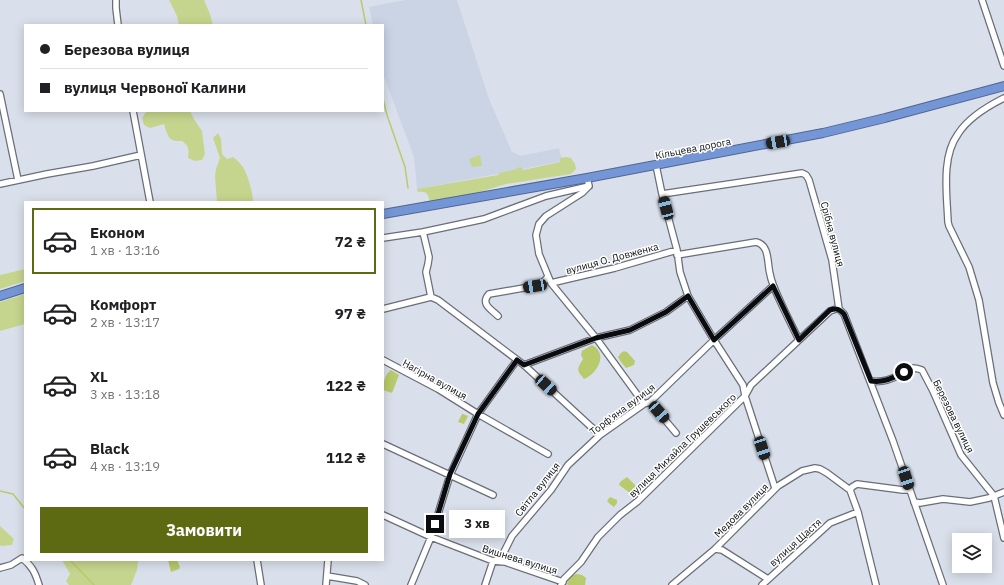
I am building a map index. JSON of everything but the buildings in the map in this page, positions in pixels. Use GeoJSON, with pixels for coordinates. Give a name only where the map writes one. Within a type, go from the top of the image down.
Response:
{"type":"FeatureCollection","features":[{"type":"Feature","properties":{"kind":"highway","name":"Кільцева дорога"},"geometry":{"type":"LineString","coordinates":[[384,214],[588,182],[656,165],[824,133],[1004,86]]}},
{"type":"Feature","properties":{"kind":"highway"},"geometry":{"type":"LineString","coordinates":[[1,295],[24,288]]}},
{"type":"Feature","properties":{"kind":"street"},"geometry":{"type":"LineString","coordinates":[[116,0],[118,24]]}},
{"type":"Feature","properties":{"kind":"street"},"geometry":{"type":"LineString","coordinates":[[982,0],[1004,66]]}},
{"type":"Feature","properties":{"kind":"street"},"geometry":{"type":"LineString","coordinates":[[0,94],[18,180]]}},
{"type":"Feature","properties":{"kind":"street"},"geometry":{"type":"LineString","coordinates":[[1004,98],[987,107],[966,124],[958,134],[952,145],[946,174],[948,222],[966,261],[975,286],[979,300],[992,383],[1004,415]]}},
{"type":"Feature","properties":{"kind":"street"},"geometry":{"type":"LineString","coordinates":[[133,112],[150,201]]}},
{"type":"Feature","properties":{"kind":"street"},"geometry":{"type":"LineString","coordinates":[[0,184],[141,155]]}},
{"type":"Feature","properties":{"kind":"street"},"geometry":{"type":"LineString","coordinates":[[656,165],[677,252],[680,272],[688,296],[743,385],[745,396],[775,488]]}},
{"type":"Feature","properties":{"kind":"street","name":"Срібна вулиця"},"geometry":{"type":"LineString","coordinates":[[662,194],[802,173],[809,180],[832,260],[839,310],[844,314],[871,381],[943,585]]}},
{"type":"Feature","properties":{"kind":"street"},"geometry":{"type":"LineString","coordinates":[[384,238],[423,232],[484,219],[588,182]]}},
{"type":"Feature","properties":{"kind":"street"},"geometry":{"type":"LineString","coordinates":[[588,182],[582,193],[546,216],[539,224],[536,235],[539,254],[551,283],[596,338],[644,404]]}},
{"type":"Feature","properties":{"kind":"street"},"geometry":{"type":"LineString","coordinates":[[423,232],[429,257],[426,272],[431,297]]}},
{"type":"Feature","properties":{"kind":"street","name":"вулиця О. Довженка"},"geometry":{"type":"LineString","coordinates":[[551,283],[677,252],[756,242],[760,243],[766,251],[773,286]]}},
{"type":"Feature","properties":{"kind":"street"},"geometry":{"type":"LineString","coordinates":[[498,316],[486,305],[485,301],[489,294],[535,286],[543,282],[548,277]]}},
{"type":"Feature","properties":{"kind":"street"},"geometry":{"type":"LineString","coordinates":[[773,286],[799,340]]}},
{"type":"Feature","properties":{"kind":"street","name":"Торф'яна вулиця"},"geometry":{"type":"LineString","coordinates":[[568,465],[600,435],[644,404],[650,402],[773,286]]}},
{"type":"Feature","properties":{"kind":"street"},"geometry":{"type":"LineString","coordinates":[[524,365],[596,338],[630,330],[666,312],[688,296]]}},
{"type":"Feature","properties":{"kind":"street"},"geometry":{"type":"LineString","coordinates":[[384,309],[431,297],[438,300],[524,365],[600,435]]}},
{"type":"Feature","properties":{"kind":"street","name":"вулиця Михайла Грушевського"},"geometry":{"type":"LineString","coordinates":[[562,583],[564,579],[581,562],[598,537],[620,515],[638,501],[745,396],[751,385],[830,310],[839,310]]}},
{"type":"Feature","properties":{"kind":"street"},"geometry":{"type":"LineString","coordinates":[[411,585],[431,537],[450,474],[478,414],[517,360]]}},
{"type":"Feature","properties":{"kind":"street","name":"Нагірна вулиця"},"geometry":{"type":"LineString","coordinates":[[384,361],[438,389],[548,454]]}},
{"type":"Feature","properties":{"kind":"street","name":"Березова вулиця"},"geometry":{"type":"LineString","coordinates":[[871,381],[874,382],[896,377],[912,368],[922,370],[933,390],[961,455],[994,496],[1004,538]]}},
{"type":"Feature","properties":{"kind":"street"},"geometry":{"type":"LineString","coordinates":[[650,402],[676,433]]}},
{"type":"Feature","properties":{"kind":"street"},"geometry":{"type":"LineString","coordinates":[[384,444],[493,495]]}},
{"type":"Feature","properties":{"kind":"street","name":"Світла вулиця"},"geometry":{"type":"LineString","coordinates":[[485,585],[493,561],[501,558],[512,536],[551,490],[568,465]]}},
{"type":"Feature","properties":{"kind":"street","name":"Медова вулиця"},"geometry":{"type":"LineString","coordinates":[[672,585],[715,549],[775,488],[802,472],[815,468],[820,469],[827,472],[850,490]]}},
{"type":"Feature","properties":{"kind":"street"},"geometry":{"type":"LineString","coordinates":[[876,585],[858,512],[850,490],[858,484],[910,490]]}},
{"type":"Feature","properties":{"kind":"street"},"geometry":{"type":"LineString","coordinates":[[914,502],[943,499],[970,502],[989,498],[1004,492]]}},
{"type":"Feature","properties":{"kind":"street","name":"вулиця Щастя"},"geometry":{"type":"LineString","coordinates":[[762,585],[768,582],[830,523],[858,512]]}},
{"type":"Feature","properties":{"kind":"street","name":"Вишнева вулиця"},"geometry":{"type":"LineString","coordinates":[[384,516],[431,537],[493,561],[504,562],[562,583]]}},
{"type":"Feature","properties":{"kind":"street"},"geometry":{"type":"LineString","coordinates":[[715,549],[722,550],[768,582]]}},
{"type":"Feature","properties":{"kind":"street"},"geometry":{"type":"LineString","coordinates":[[0,568],[11,565],[22,558],[24,560]]}},
{"type":"Feature","properties":{"kind":"street"},"geometry":{"type":"LineString","coordinates":[[25,561],[35,573],[39,585]]}},
{"type":"Feature","properties":{"kind":"street"},"geometry":{"type":"LineString","coordinates":[[257,561],[261,585]]}},
{"type":"Feature","properties":{"kind":"street"},"geometry":{"type":"LineString","coordinates":[[326,585],[328,561]]}},
{"type":"Feature","properties":{"kind":"street"},"geometry":{"type":"LineString","coordinates":[[327,576],[365,585]]}},
{"type":"Feature","properties":{"kind":"shaded area"},"geometry":{"type":"Polygon","coordinates":[[[169,0],[204,0],[213,24],[179,24],[177,16],[169,0]]]}},
{"type":"Feature","properties":{"kind":"shaded area"},"geometry":{"type":"Polygon","coordinates":[[[405,0],[457,0],[489,99],[512,152],[521,156],[559,148],[562,161],[417,189],[414,157],[384,77],[384,24],[373,24],[369,7],[405,0]]]}},
{"type":"Feature","properties":{"kind":"shaded area"},"geometry":{"type":"Polygon","coordinates":[[[146,112],[190,112],[202,131],[205,154],[202,160],[195,161],[188,158],[187,146],[182,141],[171,139],[164,124],[150,128],[144,125],[142,118],[146,112]]]}},
{"type":"Feature","properties":{"kind":"shaded area"},"geometry":{"type":"Polygon","coordinates":[[[218,133],[221,139],[222,154],[227,159],[233,157],[245,170],[253,201],[217,201],[215,176],[220,158],[213,138],[218,133]]]}},
{"type":"Feature","properties":{"kind":"shaded area"},"geometry":{"type":"Polygon","coordinates":[[[480,155],[482,166],[472,167],[469,159],[480,155]]]}},
{"type":"Feature","properties":{"kind":"shaded area"},"geometry":{"type":"Polygon","coordinates":[[[560,158],[571,158],[575,164],[576,169],[571,174],[506,184],[466,196],[430,202],[427,194],[418,192],[417,189],[498,175],[499,173],[521,167],[523,170],[560,162],[560,158]]]}},
{"type":"Feature","properties":{"kind":"shaded area"},"geometry":{"type":"Polygon","coordinates":[[[24,269],[24,281],[0,289],[0,275],[24,269]]]}},
{"type":"Feature","properties":{"kind":"shaded area"},"geometry":{"type":"Polygon","coordinates":[[[24,294],[24,324],[0,331],[0,302],[24,294]]]}},
{"type":"Feature","properties":{"kind":"shaded area"},"geometry":{"type":"Polygon","coordinates":[[[592,345],[600,353],[599,364],[593,373],[584,379],[578,369],[583,359],[581,355],[582,351],[592,345]]]}},
{"type":"Feature","properties":{"kind":"shaded area"},"geometry":{"type":"Polygon","coordinates":[[[624,351],[627,352],[635,361],[634,365],[626,368],[621,362],[618,357],[624,351]]]}},
{"type":"Feature","properties":{"kind":"shaded area"},"geometry":{"type":"Polygon","coordinates":[[[391,370],[399,375],[392,393],[384,390],[384,382],[387,374],[391,370]]]}},
{"type":"Feature","properties":{"kind":"shaded area"},"geometry":{"type":"Polygon","coordinates":[[[462,414],[468,416],[464,424],[458,422],[462,414]]]}},
{"type":"Feature","properties":{"kind":"shaded area"},"geometry":{"type":"Polygon","coordinates":[[[627,477],[636,486],[635,490],[630,493],[619,485],[620,482],[627,477]]]}},
{"type":"Feature","properties":{"kind":"shaded area"},"geometry":{"type":"Polygon","coordinates":[[[610,497],[617,500],[614,507],[607,501],[610,497]]]}},
{"type":"Feature","properties":{"kind":"shaded area"},"geometry":{"type":"Polygon","coordinates":[[[0,526],[14,539],[12,545],[0,545],[0,526]]]}},
{"type":"Feature","properties":{"kind":"shaded area"},"geometry":{"type":"Polygon","coordinates":[[[63,561],[138,561],[137,570],[131,585],[69,585],[66,581],[70,574],[63,561]]]}},
{"type":"Feature","properties":{"kind":"shaded area"},"geometry":{"type":"Polygon","coordinates":[[[168,561],[177,561],[180,567],[179,569],[171,572],[168,561]]]}},
{"type":"Feature","properties":{"kind":"shaded area"},"geometry":{"type":"Polygon","coordinates":[[[577,574],[586,578],[585,585],[568,585],[568,579],[571,575],[577,574]]]}},
{"type":"Feature","properties":{"kind":"waterway"},"geometry":{"type":"LineString","coordinates":[[361,0],[366,24]]}},
{"type":"Feature","properties":{"kind":"waterway"},"geometry":{"type":"LineString","coordinates":[[384,103],[405,167],[408,188]]}},
{"type":"Feature","properties":{"kind":"waterway"},"geometry":{"type":"LineString","coordinates":[[0,491],[13,494],[24,508]]}},
{"type":"Feature","properties":{"kind":"waterway"},"geometry":{"type":"LineString","coordinates":[[71,561],[94,585]]}},
{"type":"Feature","properties":{"kind":"route"},"geometry":{"type":"LineString","coordinates":[[435,524],[450,474],[478,414],[517,360],[524,365],[596,338],[630,330],[666,312],[688,296],[714,340],[773,286],[799,340],[830,310],[836,309],[844,314],[871,381],[874,382],[896,377],[904,372]]}}]}
